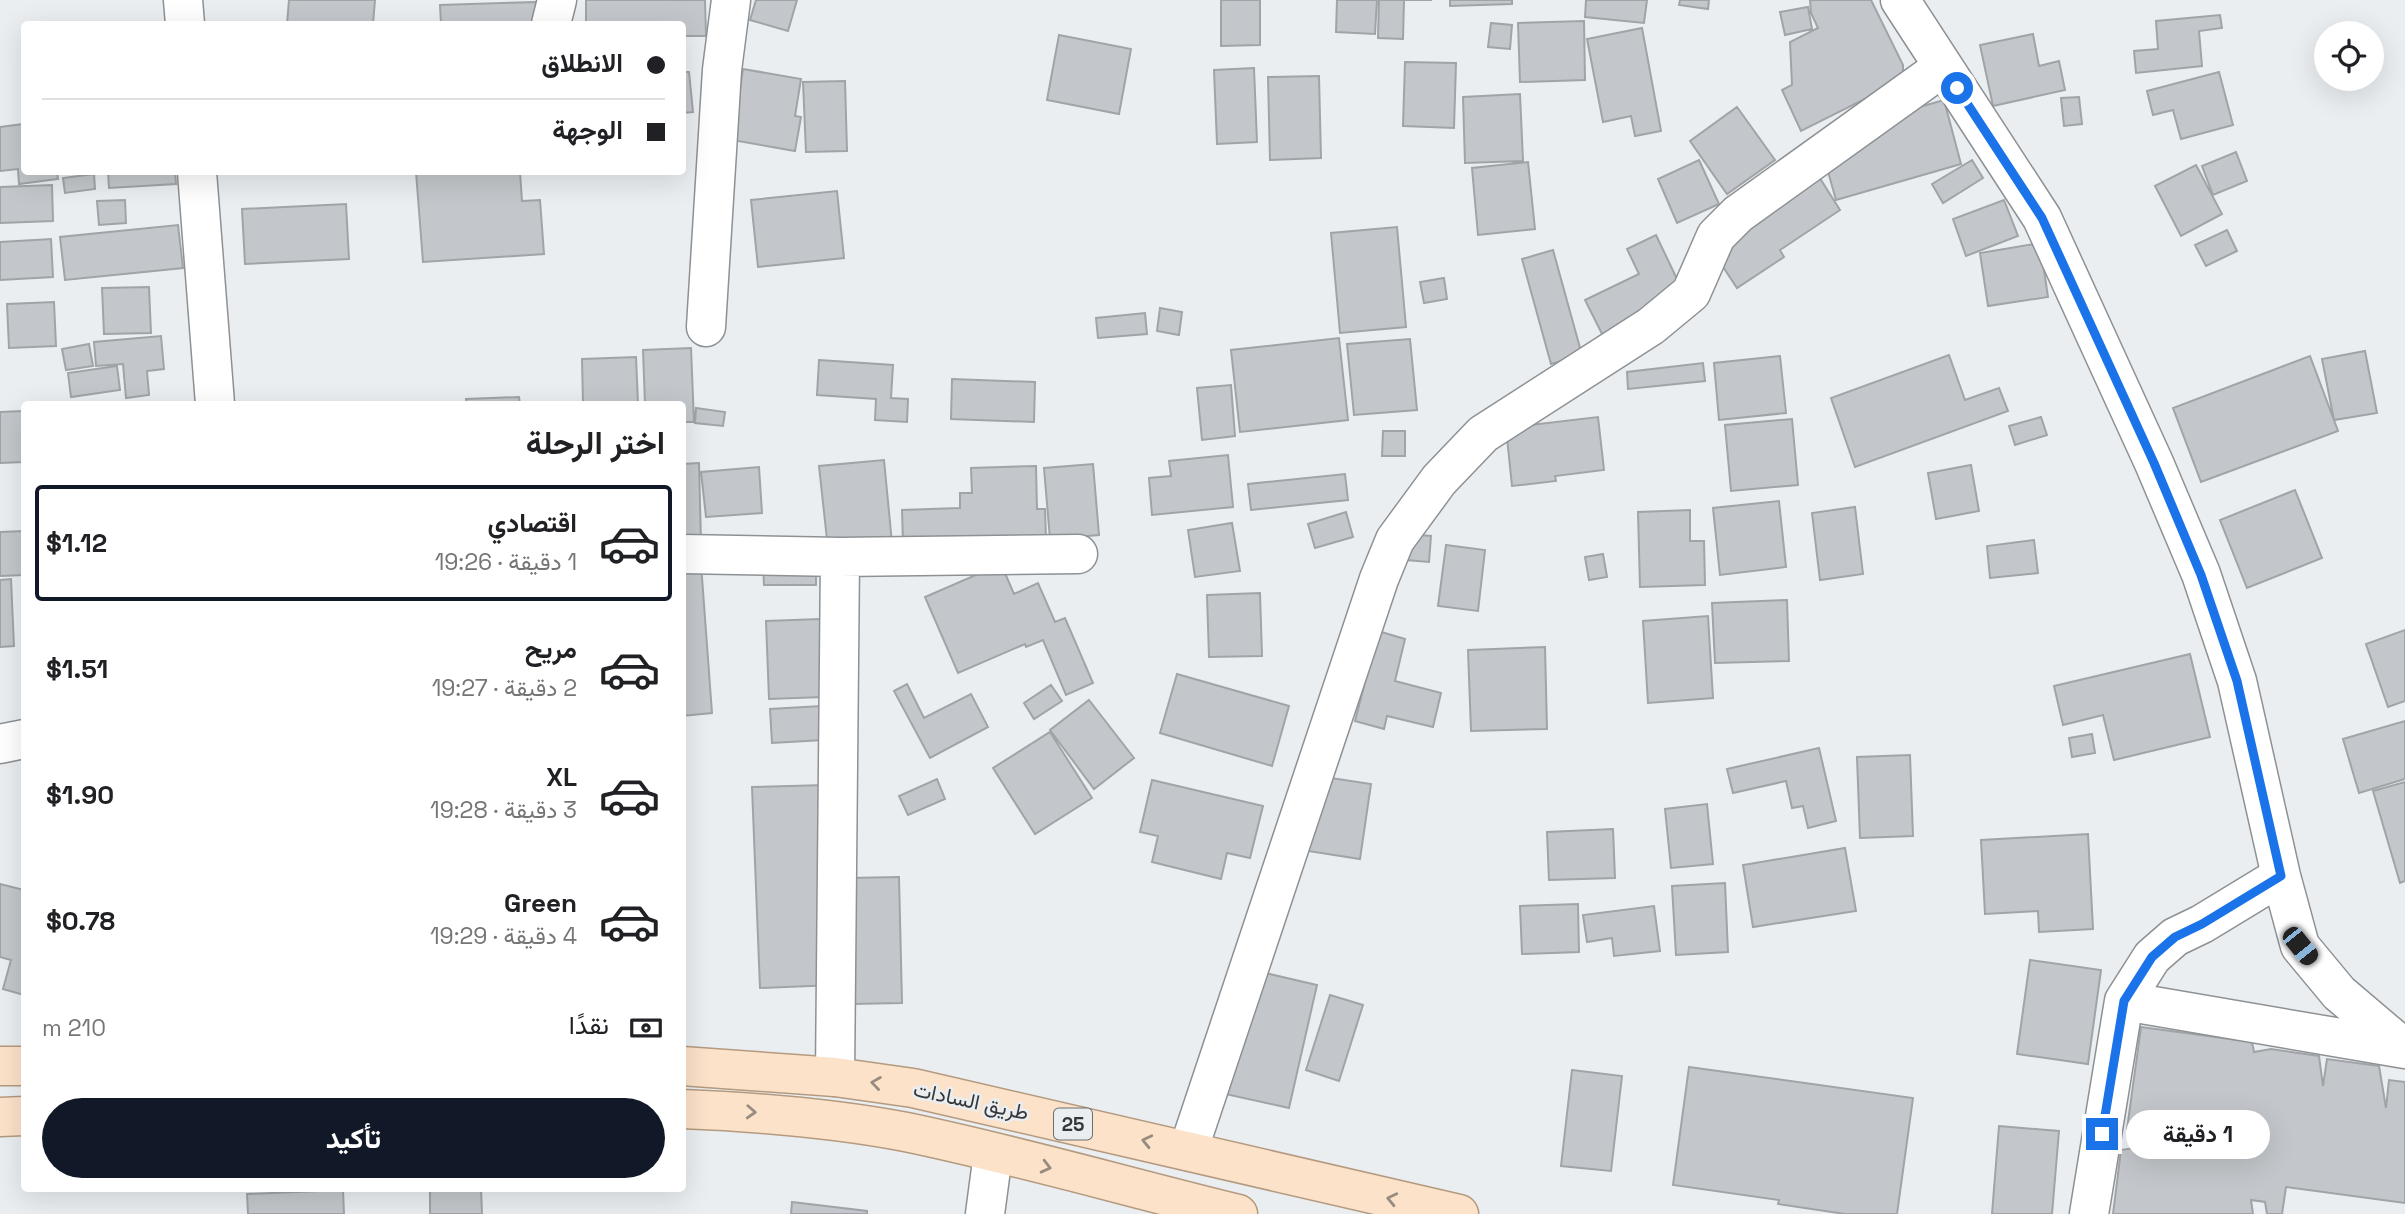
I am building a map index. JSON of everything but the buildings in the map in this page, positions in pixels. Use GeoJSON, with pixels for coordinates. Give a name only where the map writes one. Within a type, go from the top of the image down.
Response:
{"type":"FeatureCollection","features":[{"type":"Feature","properties":{"kind":"main road"},"geometry":{"type":"LineString","coordinates":[[0,1066],[21,1066]]}},
{"type":"Feature","properties":{"kind":"main road","name":"طريق السادات"},"geometry":{"type":"LineString","coordinates":[[686,1066],[835,1077],[977,1102],[1458,1214]]}},
{"type":"Feature","properties":{"kind":"main road","name":"25"},"geometry":{"type":"LineString","coordinates":[[686,1109],[758,1112],[906,1132],[1238,1214]]}},
{"type":"Feature","properties":{"kind":"main road"},"geometry":{"type":"LineString","coordinates":[[0,1117],[21,1116]]}},
{"type":"Feature","properties":{"kind":"street"},"geometry":{"type":"LineString","coordinates":[[183,0],[185,21]]}},
{"type":"Feature","properties":{"kind":"street"},"geometry":{"type":"LineString","coordinates":[[552,21],[557,0]]}},
{"type":"Feature","properties":{"kind":"street"},"geometry":{"type":"LineString","coordinates":[[706,327],[722,70],[731,0]]}},
{"type":"Feature","properties":{"kind":"street"},"geometry":{"type":"LineString","coordinates":[[1900,0],[2042,218],[2154,463],[2196,562],[2237,681],[2281,876],[2300,946],[2339,993],[2405,1049]]}},
{"type":"Feature","properties":{"kind":"street"},"geometry":{"type":"LineString","coordinates":[[1188,1151],[1379,579],[1395,540],[1438,480],[1483,434],[1651,326],[1691,293],[1716,236],[1738,214],[1943,66]]}},
{"type":"Feature","properties":{"kind":"street"},"geometry":{"type":"LineString","coordinates":[[197,175],[215,401]]}},
{"type":"Feature","properties":{"kind":"street"},"geometry":{"type":"LineString","coordinates":[[686,554],[840,558],[1078,554]]}},
{"type":"Feature","properties":{"kind":"street"},"geometry":{"type":"LineString","coordinates":[[835,1077],[840,558]]}},
{"type":"Feature","properties":{"kind":"street"},"geometry":{"type":"LineString","coordinates":[[0,744],[21,740]]}},
{"type":"Feature","properties":{"kind":"street"},"geometry":{"type":"LineString","coordinates":[[2089,1214],[2124,1001],[2152,957],[2175,937],[2202,924],[2281,876]]}},
{"type":"Feature","properties":{"kind":"street"},"geometry":{"type":"LineString","coordinates":[[2124,1001],[2405,1049]]}},
{"type":"Feature","properties":{"kind":"street"},"geometry":{"type":"LineString","coordinates":[[985,1214],[993,1154]]}},
{"type":"Feature","properties":{"kind":"route"},"geometry":{"type":"LineString","coordinates":[[1957,88],[2042,218],[2154,463],[2201,575],[2237,681],[2281,876],[2202,924],[2175,937],[2152,957],[2124,1001],[2102,1134]]}}]}
